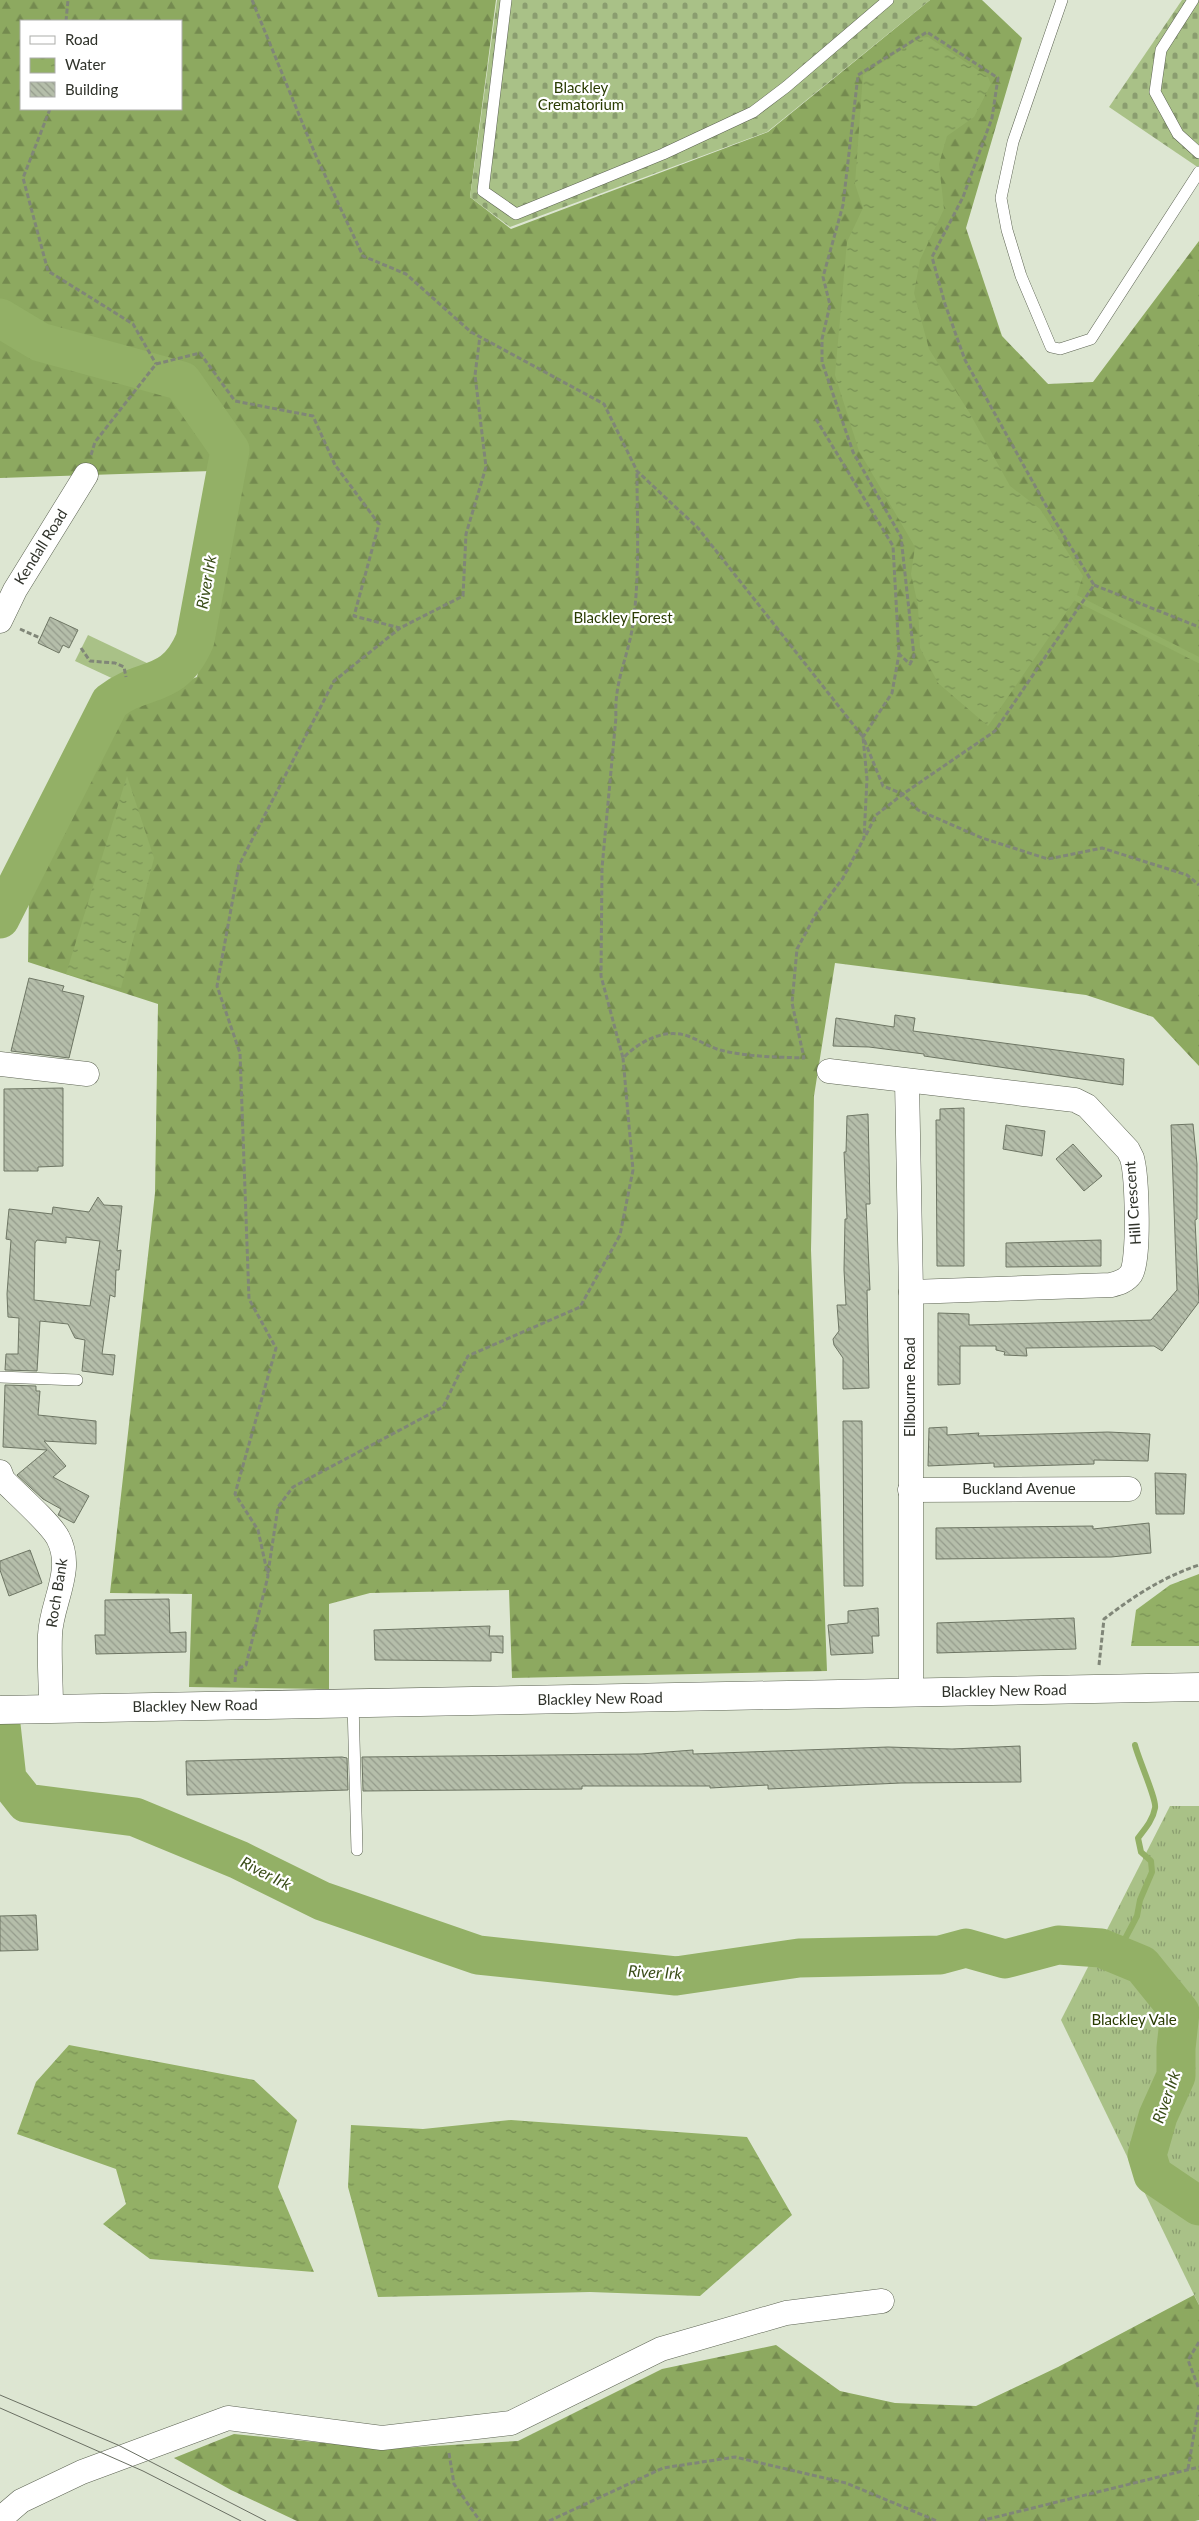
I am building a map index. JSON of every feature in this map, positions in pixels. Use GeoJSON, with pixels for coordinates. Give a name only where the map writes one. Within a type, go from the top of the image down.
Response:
{"type":"FeatureCollection","features":[{"type":"Feature","properties":{"kind":"street","name":"Kendall Road"},"geometry":{"type":"LineString","coordinates":[[9,625],[7,587],[86,475]]}},
{"type":"Feature","properties":{"kind":"street"},"geometry":{"type":"LineString","coordinates":[[0,1064],[87,1074]]}},
{"type":"Feature","properties":{"kind":"street","name":"Hill Crescent"},"geometry":{"type":"LineString","coordinates":[[829,1071],[1075,1100],[1087,1106],[1128,1150],[1132,1158],[1137,1252],[1131,1273],[1123,1282],[1111,1285],[911,1292]]}},
{"type":"Feature","properties":{"kind":"street","name":"Ellbourne Road"},"geometry":{"type":"LineString","coordinates":[[907,1081],[911,1292],[910,1693]]}},
{"type":"Feature","properties":{"kind":"street","name":"Roch Bank"},"geometry":{"type":"LineString","coordinates":[[0,1472],[3,1480],[58,1537],[64,1552],[64,1566],[59,1598],[50,1633],[51,1708]]}},
{"type":"Feature","properties":{"kind":"street","name":"Buckland Avenue"},"geometry":{"type":"LineString","coordinates":[[910,1490],[1129,1489]]}},
{"type":"Feature","properties":{"kind":"street","name":"Blackley New Road"},"geometry":{"type":"LineString","coordinates":[[11,1710],[1199,1687]]}},
{"type":"Feature","properties":{"kind":"street"},"geometry":{"type":"LineString","coordinates":[[0,2519],[21,2501],[82,2472],[228,2418],[382,2438],[511,2423],[661,2349],[786,2313],[882,2301]]}},
{"type":"Feature","properties":{"kind":"lane"},"geometry":{"type":"LineString","coordinates":[[506,0],[483,191],[516,214],[664,154],[753,112],[786,87],[888,0]]}},
{"type":"Feature","properties":{"kind":"lane"},"geometry":{"type":"LineString","coordinates":[[1062,0],[1013,142],[1001,198],[1007,230],[1020,276],[1051,347],[1060,349],[1090,339],[1199,172]]}},
{"type":"Feature","properties":{"kind":"lane"},"geometry":{"type":"LineString","coordinates":[[1193,0],[1161,50],[1155,92],[1178,134],[1199,153]]}},
{"type":"Feature","properties":{"kind":"lane"},"geometry":{"type":"LineString","coordinates":[[0,1377],[77,1380]]}},
{"type":"Feature","properties":{"kind":"lane"},"geometry":{"type":"LineString","coordinates":[[353,1703],[357,1850]]}},
{"type":"Feature","properties":{"kind":"path"},"geometry":{"type":"LineString","coordinates":[[66,20],[68,0]]}},
{"type":"Feature","properties":{"kind":"path"},"geometry":{"type":"LineString","coordinates":[[252,0],[316,156],[363,256],[406,274],[471,332],[604,404],[636,471],[698,528],[863,737],[883,786],[902,794],[918,810],[982,838],[1048,860],[1102,848],[1187,875],[1199,885]]}},
{"type":"Feature","properties":{"kind":"path"},"geometry":{"type":"LineString","coordinates":[[899,654],[910,664],[914,656],[901,538],[853,452],[822,362],[822,339],[830,305],[823,277],[843,205],[858,75],[926,32],[998,78],[992,118],[963,197],[932,257],[945,304],[965,360],[1049,511],[1094,584],[1199,628]]}},
{"type":"Feature","properties":{"kind":"path"},"geometry":{"type":"LineString","coordinates":[[50,110],[22,178],[48,271],[133,324],[155,364]]}},
{"type":"Feature","properties":{"kind":"path"},"geometry":{"type":"LineString","coordinates":[[268,1576],[258,1530],[235,1494],[276,1348],[249,1299],[240,1053],[217,986],[239,865],[334,681],[400,628],[463,596],[466,534],[486,467],[475,376],[480,336]]}},
{"type":"Feature","properties":{"kind":"path"},"geometry":{"type":"LineString","coordinates":[[86,475],[95,442],[147,378],[155,364],[200,354],[235,401],[312,416],[335,465],[379,524],[354,616],[400,628]]}},
{"type":"Feature","properties":{"kind":"path"},"geometry":{"type":"LineString","coordinates":[[816,419],[892,546],[899,654],[892,693],[863,737],[867,779],[864,838]]}},
{"type":"Feature","properties":{"kind":"path"},"geometry":{"type":"LineString","coordinates":[[234,1705],[236,1670],[246,1665],[268,1576],[278,1507],[294,1487],[443,1407],[468,1356],[580,1307],[620,1235],[633,1170],[623,1058],[602,976],[602,868],[616,717],[615,695],[633,625],[636,589],[636,471]]}},
{"type":"Feature","properties":{"kind":"path"},"geometry":{"type":"LineString","coordinates":[[623,1058],[636,1046],[662,1034],[687,1035],[719,1050],[761,1057],[804,1058],[792,1003],[797,949],[816,914],[843,878],[876,816],[902,794],[995,731],[1094,584]]}},
{"type":"Feature","properties":{"kind":"path"},"geometry":{"type":"LineString","coordinates":[[9,625],[40,638]]}},
{"type":"Feature","properties":{"kind":"path"},"geometry":{"type":"LineString","coordinates":[[81,648],[90,661],[115,663],[124,666],[126,677]]}},
{"type":"Feature","properties":{"kind":"path"},"geometry":{"type":"LineString","coordinates":[[1096,1689],[1104,1619],[1135,1595],[1171,1574],[1199,1565]]}},
{"type":"Feature","properties":{"kind":"path"},"geometry":{"type":"LineString","coordinates":[[1199,2342],[1188,2360],[1199,2389]]}},
{"type":"Feature","properties":{"kind":"path"},"geometry":{"type":"LineString","coordinates":[[1188,2469],[1199,2405]]}},
{"type":"Feature","properties":{"kind":"path"},"geometry":{"type":"LineString","coordinates":[[445,2431],[454,2484],[480,2521]]}},
{"type":"Feature","properties":{"kind":"path"},"geometry":{"type":"LineString","coordinates":[[549,2521],[663,2468],[735,2457],[846,2483],[937,2521]]}},
{"type":"Feature","properties":{"kind":"path"},"geometry":{"type":"LineString","coordinates":[[980,2521],[1199,2467]]}},
{"type":"Feature","properties":{"kind":"green space","name":"Blackley Forest"},"geometry":{"type":"Polygon","coordinates":[[[0,0],[496,0],[470,197],[511,229],[768,132],[930,0],[982,0],[1022,38],[966,228],[1002,336],[1048,384],[1093,382],[1199,241],[1199,1066],[1153,1017],[1086,995],[835,963],[814,1096],[811,1250],[827,1671],[512,1678],[509,1590],[370,1593],[329,1604],[329,1689],[189,1687],[192,1594],[110,1593],[155,1193],[158,1004],[28,962],[29,891],[74,796],[122,706],[197,677],[241,470],[0,478],[0,0]]]}},
{"type":"Feature","properties":{"kind":"green space","name":"Blackley Crematorium"},"geometry":{"type":"Polygon","coordinates":[[[497,0],[930,0],[767,132],[510,227],[470,197],[497,0]]]}},
{"type":"Feature","properties":{"kind":"green space"},"geometry":{"type":"Polygon","coordinates":[[[1182,0],[1199,0],[1199,168],[1109,107],[1182,0]]]}},
{"type":"Feature","properties":{"kind":"green space"},"geometry":{"type":"Polygon","coordinates":[[[88,635],[149,664],[118,681],[75,661],[88,635]]]}},
{"type":"Feature","properties":{"kind":"green space","name":"Blackley Vale"},"geometry":{"type":"Polygon","coordinates":[[[1170,1806],[1199,1806],[1199,2305],[1061,2020],[1170,1806]]]}},
{"type":"Feature","properties":{"kind":"green space"},"geometry":{"type":"Polygon","coordinates":[[[1194,2295],[1199,2305],[1199,2520],[1195,2521],[297,2521],[231,2490],[174,2458],[234,2434],[384,2449],[518,2441],[662,2369],[776,2345],[840,2391],[895,2403],[976,2406],[1058,2367],[1194,2295]]]}},
{"type":"Feature","properties":{"kind":"water"},"geometry":{"type":"Polygon","coordinates":[[[928,37],[988,77],[991,84],[974,117],[947,136],[939,164],[944,209],[920,260],[914,293],[929,349],[969,412],[1010,486],[1040,509],[1083,576],[1076,598],[988,726],[938,683],[920,648],[918,605],[911,574],[915,547],[859,451],[835,375],[847,242],[863,208],[855,184],[863,75],[920,38],[928,37]]]}},
{"type":"Feature","properties":{"kind":"water"},"geometry":{"type":"Polygon","coordinates":[[[127,776],[154,858],[121,988],[66,974],[127,776]]]}},
{"type":"Feature","properties":{"kind":"water"},"geometry":{"type":"Polygon","coordinates":[[[1199,1574],[1199,1646],[1131,1646],[1136,1610],[1170,1585],[1199,1574]]]}},
{"type":"Feature","properties":{"kind":"water"},"geometry":{"type":"Polygon","coordinates":[[[69,2045],[254,2080],[297,2120],[278,2187],[314,2272],[150,2259],[103,2224],[126,2204],[116,2169],[17,2134],[36,2082],[69,2045]]]}},
{"type":"Feature","properties":{"kind":"water"},"geometry":{"type":"Polygon","coordinates":[[[511,2120],[747,2137],[792,2215],[700,2296],[590,2292],[378,2297],[348,2187],[351,2125],[423,2129],[511,2120]]]}},
{"type":"Feature","properties":{"kind":"building"},"geometry":{"type":"Polygon","coordinates":[[[50,617],[78,630],[69,648],[63,645],[59,653],[38,643],[50,617]]]}},
{"type":"Feature","properties":{"kind":"building"},"geometry":{"type":"Polygon","coordinates":[[[29,978],[64,986],[62,991],[84,996],[69,1058],[11,1051],[29,978]]]}},
{"type":"Feature","properties":{"kind":"building"},"geometry":{"type":"Polygon","coordinates":[[[895,1015],[915,1018],[913,1031],[1124,1059],[1123,1085],[924,1056],[924,1054],[869,1047],[833,1046],[836,1018],[894,1027],[895,1015]]]}},
{"type":"Feature","properties":{"kind":"building"},"geometry":{"type":"Polygon","coordinates":[[[63,1088],[63,1166],[38,1167],[38,1171],[4,1171],[4,1089],[63,1088]]]}},
{"type":"Feature","properties":{"kind":"building"},"geometry":{"type":"Polygon","coordinates":[[[964,1108],[964,1266],[937,1266],[936,1120],[940,1120],[940,1109],[964,1108]]]}},
{"type":"Feature","properties":{"kind":"building"},"geometry":{"type":"Polygon","coordinates":[[[868,1114],[870,1204],[866,1204],[870,1290],[867,1290],[869,1388],[843,1389],[843,1358],[834,1345],[833,1339],[839,1331],[837,1305],[846,1305],[844,1270],[845,1219],[847,1219],[844,1152],[846,1152],[847,1116],[868,1114]]]}},
{"type":"Feature","properties":{"kind":"building"},"geometry":{"type":"Polygon","coordinates":[[[1193,1124],[1197,1164],[1197,1219],[1195,1220],[1199,1302],[1162,1351],[1154,1346],[1026,1348],[1027,1356],[1004,1355],[1005,1352],[996,1350],[996,1346],[960,1346],[960,1384],[938,1385],[938,1313],[969,1314],[969,1325],[1151,1320],[1177,1290],[1171,1125],[1193,1124]]]}},
{"type":"Feature","properties":{"kind":"building"},"geometry":{"type":"Polygon","coordinates":[[[1006,1125],[1045,1131],[1042,1156],[1003,1149],[1006,1125]]]}},
{"type":"Feature","properties":{"kind":"building"},"geometry":{"type":"Polygon","coordinates":[[[1073,1144],[1102,1176],[1084,1191],[1056,1159],[1073,1144]]]}},
{"type":"Feature","properties":{"kind":"building"},"geometry":{"type":"Polygon","coordinates":[[[98,1197],[104,1205],[122,1206],[117,1251],[121,1250],[119,1270],[116,1270],[115,1297],[110,1295],[102,1354],[115,1355],[113,1375],[82,1371],[85,1340],[75,1338],[68,1324],[40,1321],[37,1371],[5,1370],[6,1354],[18,1354],[19,1318],[8,1317],[7,1294],[11,1240],[6,1239],[9,1209],[52,1214],[53,1207],[89,1212],[98,1197]],[[66,1237],[66,1243],[37,1240],[35,1243],[34,1300],[90,1306],[100,1241],[66,1237]]]}},
{"type":"Feature","properties":{"kind":"building"},"geometry":{"type":"Polygon","coordinates":[[[1101,1240],[1101,1266],[1006,1267],[1006,1243],[1101,1240]]]}},
{"type":"Feature","properties":{"kind":"building"},"geometry":{"type":"Polygon","coordinates":[[[5,1385],[36,1386],[36,1391],[40,1391],[38,1415],[96,1421],[96,1444],[44,1441],[66,1466],[53,1477],[89,1496],[74,1523],[58,1515],[61,1509],[43,1499],[17,1475],[47,1450],[3,1447],[5,1385]]]}},
{"type":"Feature","properties":{"kind":"building"},"geometry":{"type":"Polygon","coordinates":[[[843,1421],[862,1421],[863,1586],[844,1586],[843,1421]]]}},
{"type":"Feature","properties":{"kind":"building"},"geometry":{"type":"Polygon","coordinates":[[[947,1427],[947,1435],[979,1433],[978,1436],[1108,1432],[1150,1434],[1148,1461],[1094,1460],[1094,1464],[994,1467],[994,1463],[928,1466],[929,1428],[947,1427]]]}},
{"type":"Feature","properties":{"kind":"building"},"geometry":{"type":"Polygon","coordinates":[[[1155,1473],[1186,1474],[1184,1514],[1156,1514],[1155,1473]]]}},
{"type":"Feature","properties":{"kind":"building"},"geometry":{"type":"Polygon","coordinates":[[[1149,1523],[1151,1553],[1111,1557],[936,1559],[936,1528],[1093,1526],[1093,1529],[1149,1523]]]}},
{"type":"Feature","properties":{"kind":"building"},"geometry":{"type":"Polygon","coordinates":[[[30,1550],[42,1583],[9,1596],[0,1570],[0,1561],[30,1550]]]}},
{"type":"Feature","properties":{"kind":"building"},"geometry":{"type":"Polygon","coordinates":[[[169,1599],[170,1633],[186,1632],[186,1652],[96,1654],[95,1635],[105,1635],[105,1600],[169,1599]]]}},
{"type":"Feature","properties":{"kind":"building"},"geometry":{"type":"Polygon","coordinates":[[[878,1608],[879,1636],[872,1636],[873,1653],[831,1655],[828,1625],[848,1623],[848,1611],[878,1608]]]}},
{"type":"Feature","properties":{"kind":"building"},"geometry":{"type":"Polygon","coordinates":[[[1074,1618],[1076,1649],[937,1653],[937,1623],[1074,1618]]]}},
{"type":"Feature","properties":{"kind":"building"},"geometry":{"type":"Polygon","coordinates":[[[490,1626],[489,1636],[503,1636],[503,1653],[491,1652],[491,1661],[375,1660],[374,1630],[490,1626]]]}},
{"type":"Feature","properties":{"kind":"building"},"geometry":{"type":"Polygon","coordinates":[[[1020,1746],[1021,1782],[901,1783],[768,1789],[768,1785],[710,1788],[710,1786],[582,1786],[582,1789],[363,1791],[362,1757],[641,1754],[693,1750],[693,1754],[888,1747],[952,1749],[1020,1746]]]}},
{"type":"Feature","properties":{"kind":"building"},"geometry":{"type":"Polygon","coordinates":[[[347,1758],[348,1790],[187,1795],[186,1761],[347,1758]]]}},
{"type":"Feature","properties":{"kind":"building"},"geometry":{"type":"Polygon","coordinates":[[[36,1915],[38,1950],[0,1951],[0,1916],[36,1915]]]}},
{"type":"Feature","properties":{"kind":"waterway","name":"River Irk"},"geometry":{"type":"LineString","coordinates":[[0,318],[40,342],[182,381],[230,450],[195,640],[186,656],[167,675],[135,688],[110,702],[0,919]]}},
{"type":"Feature","properties":{"kind":"waterway"},"geometry":{"type":"LineString","coordinates":[[1076,598],[1199,660]]}},
{"type":"Feature","properties":{"kind":"waterway","name":"River Irk"},"geometry":{"type":"LineString","coordinates":[[0,1716],[7,1779],[26,1803],[135,1817],[239,1860],[322,1901],[478,1955],[676,1976],[799,1958],[940,1955],[966,1948],[1005,1959],[1058,1945],[1101,1948],[1142,1965],[1180,2012],[1176,2048],[1176,2076],[1158,2116],[1147,2155],[1153,2175],[1199,2206]]}},
{"type":"Feature","properties":{"kind":"waterway"},"geometry":{"type":"LineString","coordinates":[[1117,1954],[1137,1916],[1140,1900],[1152,1872],[1151,1861],[1141,1852],[1138,1838],[1151,1820],[1155,1804],[1135,1745]]}},
{"type":"Feature","properties":{"kind":"tram line"},"geometry":{"type":"LineString","coordinates":[[0,2395],[118,2445],[266,2521]]}},
{"type":"Feature","properties":{"kind":"tram line"},"geometry":{"type":"LineString","coordinates":[[0,2408],[143,2471],[241,2521]]}}]}
